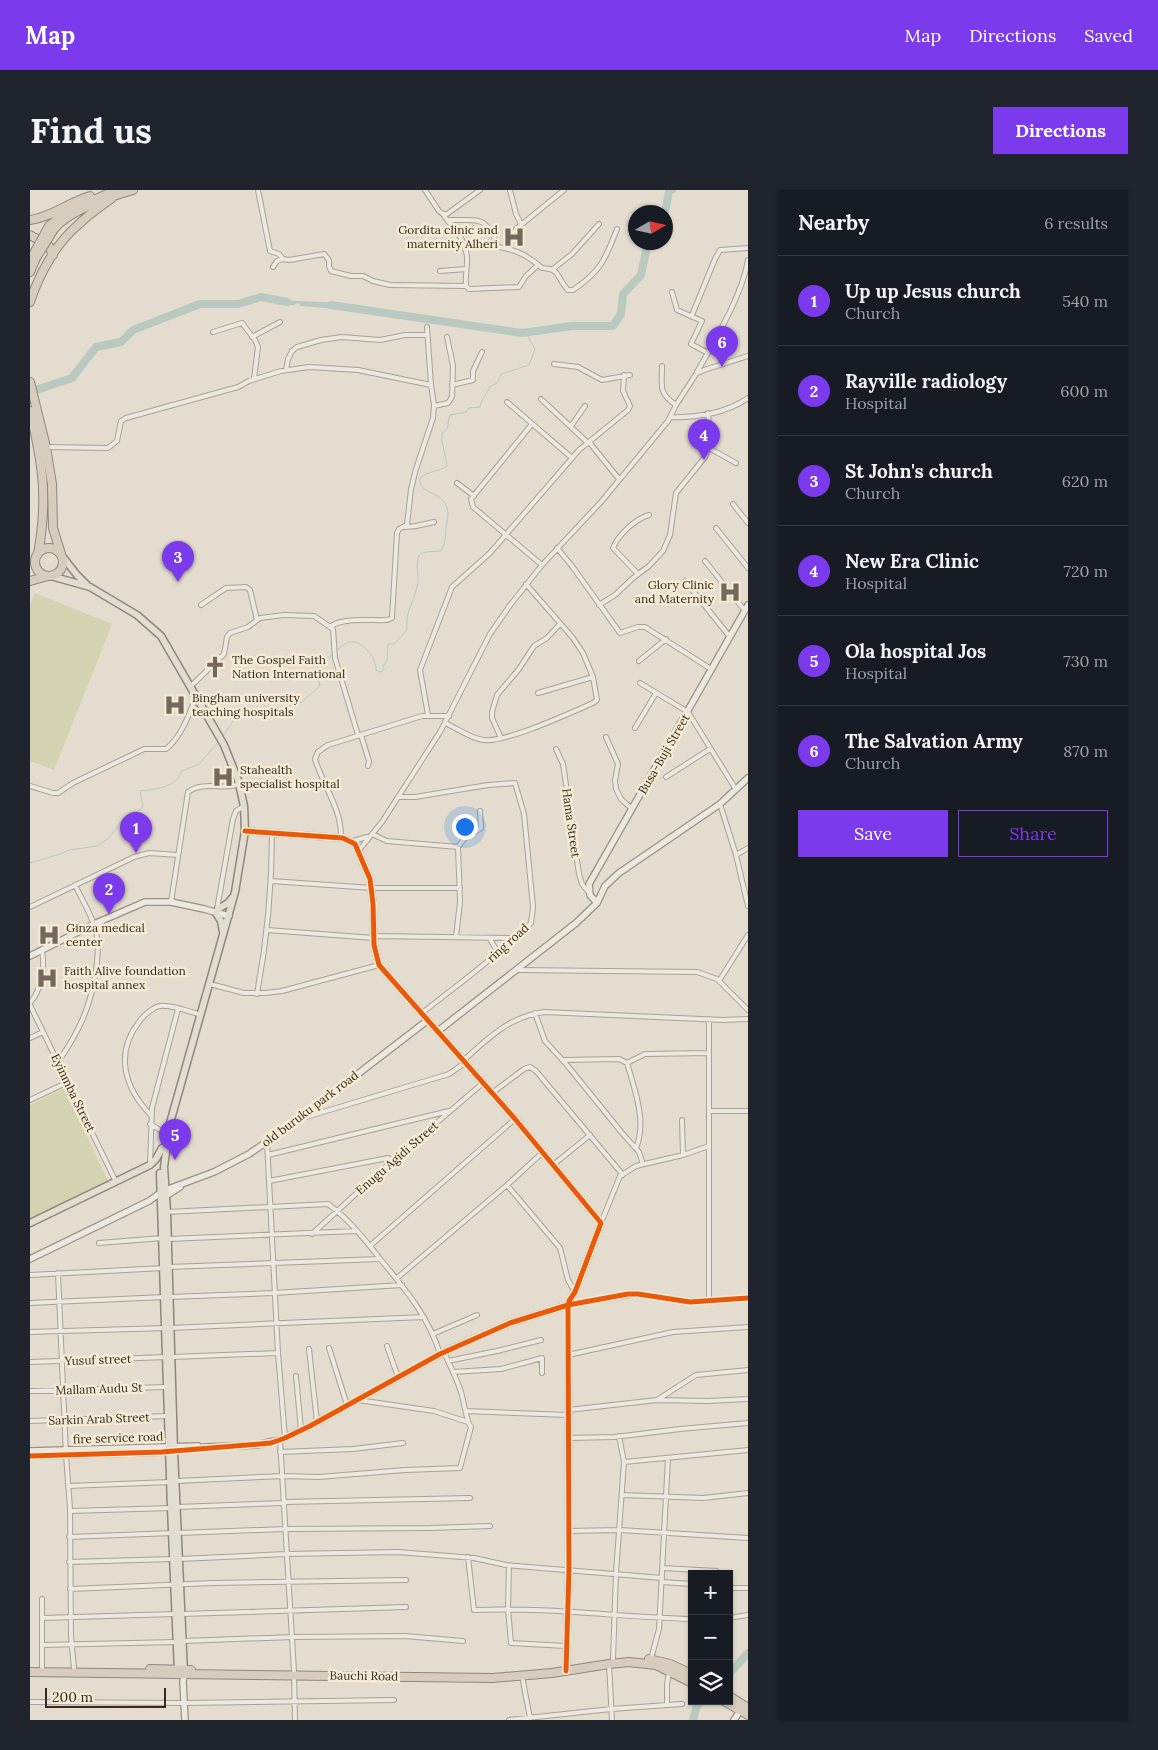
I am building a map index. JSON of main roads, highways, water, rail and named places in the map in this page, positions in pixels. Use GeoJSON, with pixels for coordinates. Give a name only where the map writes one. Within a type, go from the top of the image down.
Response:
{"type":"FeatureCollection","features":[{"type":"Feature","properties":{"kind":"highway"},"geometry":{"type":"LineString","coordinates":[[30,220],[46,216],[72,202],[90,196],[134,190]]}},
{"type":"Feature","properties":{"kind":"highway"},"geometry":{"type":"LineString","coordinates":[[30,272],[33,259],[51,228],[62,215],[107,194]]}},
{"type":"Feature","properties":{"kind":"highway"},"geometry":{"type":"LineString","coordinates":[[51,228],[107,194]]}},
{"type":"Feature","properties":{"kind":"highway"},"geometry":{"type":"LineString","coordinates":[[30,302],[40,277],[53,255],[66,237],[107,194]]}},
{"type":"Feature","properties":{"kind":"highway"},"geometry":{"type":"LineString","coordinates":[[30,235],[49,246],[53,255]]}},
{"type":"Feature","properties":{"kind":"highway"},"geometry":{"type":"LineString","coordinates":[[30,382],[46,447],[52,484],[53,528],[63,562],[61,570],[50,576],[30,581]]}},
{"type":"Feature","properties":{"kind":"highway"},"geometry":{"type":"LineString","coordinates":[[30,411],[41,464],[44,490],[44,515],[35,561],[40,573],[50,576]]}},
{"type":"Feature","properties":{"kind":"highway"},"geometry":{"type":"LineString","coordinates":[[35,561],[42,550],[51,548],[61,555]]}},
{"type":"Feature","properties":{"kind":"highway","name":"Bauchi Road"},"geometry":{"type":"LineString","coordinates":[[294,1673],[458,1678],[522,1676],[611,1661],[651,1659],[670,1664],[688,1674]]}},
{"type":"Feature","properties":{"kind":"highway","name":"Bauchi Road"},"geometry":{"type":"LineString","coordinates":[[611,1661],[656,1665],[688,1675]]}},
{"type":"Feature","properties":{"kind":"highway","name":"Bauchi Road"},"geometry":{"type":"LineString","coordinates":[[30,1668],[182,1674]]}},
{"type":"Feature","properties":{"kind":"highway","name":"Bauchi Road"},"geometry":{"type":"LineString","coordinates":[[30,1672],[458,1674],[566,1668]]}},
{"type":"Feature","properties":{"kind":"highway"},"geometry":{"type":"LineString","coordinates":[[733,1700],[745,1711]]}},
{"type":"Feature","properties":{"kind":"highway"},"geometry":{"type":"LineString","coordinates":[[732,1705],[745,1711]]}},
{"type":"Feature","properties":{"kind":"main road"},"geometry":{"type":"LineString","coordinates":[[61,555],[77,576],[90,587],[128,608],[154,628],[172,654],[224,745],[239,784],[244,806],[245,831],[235,892],[170,1123],[164,1168],[163,1195],[167,1212],[165,1239]]}},
{"type":"Feature","properties":{"kind":"main road"},"geometry":{"type":"LineString","coordinates":[[50,576],[90,587]]}},
{"type":"Feature","properties":{"kind":"main road"},"geometry":{"type":"LineString","coordinates":[[224,935],[217,910],[228,903],[235,892]]}},
{"type":"Feature","properties":{"kind":"main road"},"geometry":{"type":"LineString","coordinates":[[170,1123],[162,1148],[160,1170],[165,1239],[171,1449]]}},
{"type":"Feature","properties":{"kind":"main road"},"geometry":{"type":"LineString","coordinates":[[30,1223],[150,1165],[162,1148]]}},
{"type":"Feature","properties":{"kind":"main road"},"geometry":{"type":"LineString","coordinates":[[150,1165],[156,1166],[160,1170]]}},
{"type":"Feature","properties":{"kind":"main road"},"geometry":{"type":"LineString","coordinates":[[169,1357],[168,1416],[182,1674]]}},
{"type":"Feature","properties":{"kind":"waterway"},"geometry":{"type":"LineString","coordinates":[[666,205],[669,192],[672,190]]}},
{"type":"Feature","properties":{"kind":"waterway"},"geometry":{"type":"LineString","coordinates":[[331,305],[522,333],[572,326],[613,326],[621,314],[623,294],[641,275],[646,250]]}},
{"type":"Feature","properties":{"kind":"waterway"},"geometry":{"type":"LineString","coordinates":[[30,392],[72,378],[96,347],[121,342],[133,330],[200,304],[238,304],[261,297],[287,302]]}},
{"type":"Feature","properties":{"kind":"waterway"},"geometry":{"type":"LineString","coordinates":[[335,652],[347,643],[357,643],[372,656],[376,670],[383,671],[383,666],[387,661],[388,644],[394,644],[407,630],[407,616],[417,589],[417,563],[419,556],[426,552],[441,551],[445,543],[447,508],[440,498],[423,487],[420,483],[420,478],[447,466],[442,433],[447,428],[450,415],[466,412],[469,408],[480,407],[490,386],[497,383],[501,374],[529,365],[535,349],[528,337],[530,331]]}},
{"type":"Feature","properties":{"kind":"waterway"},"geometry":{"type":"LineString","coordinates":[[222,738],[242,710],[252,702],[258,700],[272,713],[281,717],[285,715],[290,706],[302,702],[320,686],[317,676],[318,665],[332,655]]}},
{"type":"Feature","properties":{"kind":"waterway"},"geometry":{"type":"LineString","coordinates":[[30,863],[69,850],[97,846],[109,838],[123,819],[143,807],[140,791],[165,787],[175,781],[182,771],[199,764],[219,741]]}},
{"type":"Feature","properties":{"kind":"waterway"},"geometry":{"type":"LineString","coordinates":[[733,1670],[748,1653]]}},
{"type":"Feature","properties":{"kind":"waterway"},"geometry":{"type":"LineString","coordinates":[[693,1720],[698,1705]]}},
{"type":"Feature","properties":{"kind":"place","name":"Gordita clinic and maternity Alheri"},"geometry":{"type":"Point","coordinates":[514,237]}},
{"type":"Feature","properties":{"kind":"place","name":"The Salvation Army"},"geometry":{"type":"Point","coordinates":[722,367]}},
{"type":"Feature","properties":{"kind":"place","name":"New Era Clinic"},"geometry":{"type":"Point","coordinates":[704,460]}},
{"type":"Feature","properties":{"kind":"place","name":"St John's church"},"geometry":{"type":"Point","coordinates":[178,582]}},
{"type":"Feature","properties":{"kind":"place","name":"Glory Clinic and Maternity"},"geometry":{"type":"Point","coordinates":[730,592]}},
{"type":"Feature","properties":{"kind":"place","name":"The Gospel Faith Nation International"},"geometry":{"type":"Point","coordinates":[215,667]}},
{"type":"Feature","properties":{"kind":"place","name":"Bingham university teaching hospitals"},"geometry":{"type":"Point","coordinates":[175,705]}},
{"type":"Feature","properties":{"kind":"place","name":"Stahealth specialist hospital"},"geometry":{"type":"Point","coordinates":[223,777]}},
{"type":"Feature","properties":{"kind":"place","name":"Up up Jesus church"},"geometry":{"type":"Point","coordinates":[136,853]}},
{"type":"Feature","properties":{"kind":"place","name":"Rayville radiology"},"geometry":{"type":"Point","coordinates":[109,914]}},
{"type":"Feature","properties":{"kind":"place","name":"Ginza medical center"},"geometry":{"type":"Point","coordinates":[49,935]}},
{"type":"Feature","properties":{"kind":"place","name":"Faith Alive foundation hospital annex"},"geometry":{"type":"Point","coordinates":[47,978]}},
{"type":"Feature","properties":{"kind":"place","name":"Ola hospital Jos"},"geometry":{"type":"Point","coordinates":[175,1160]}}]}
